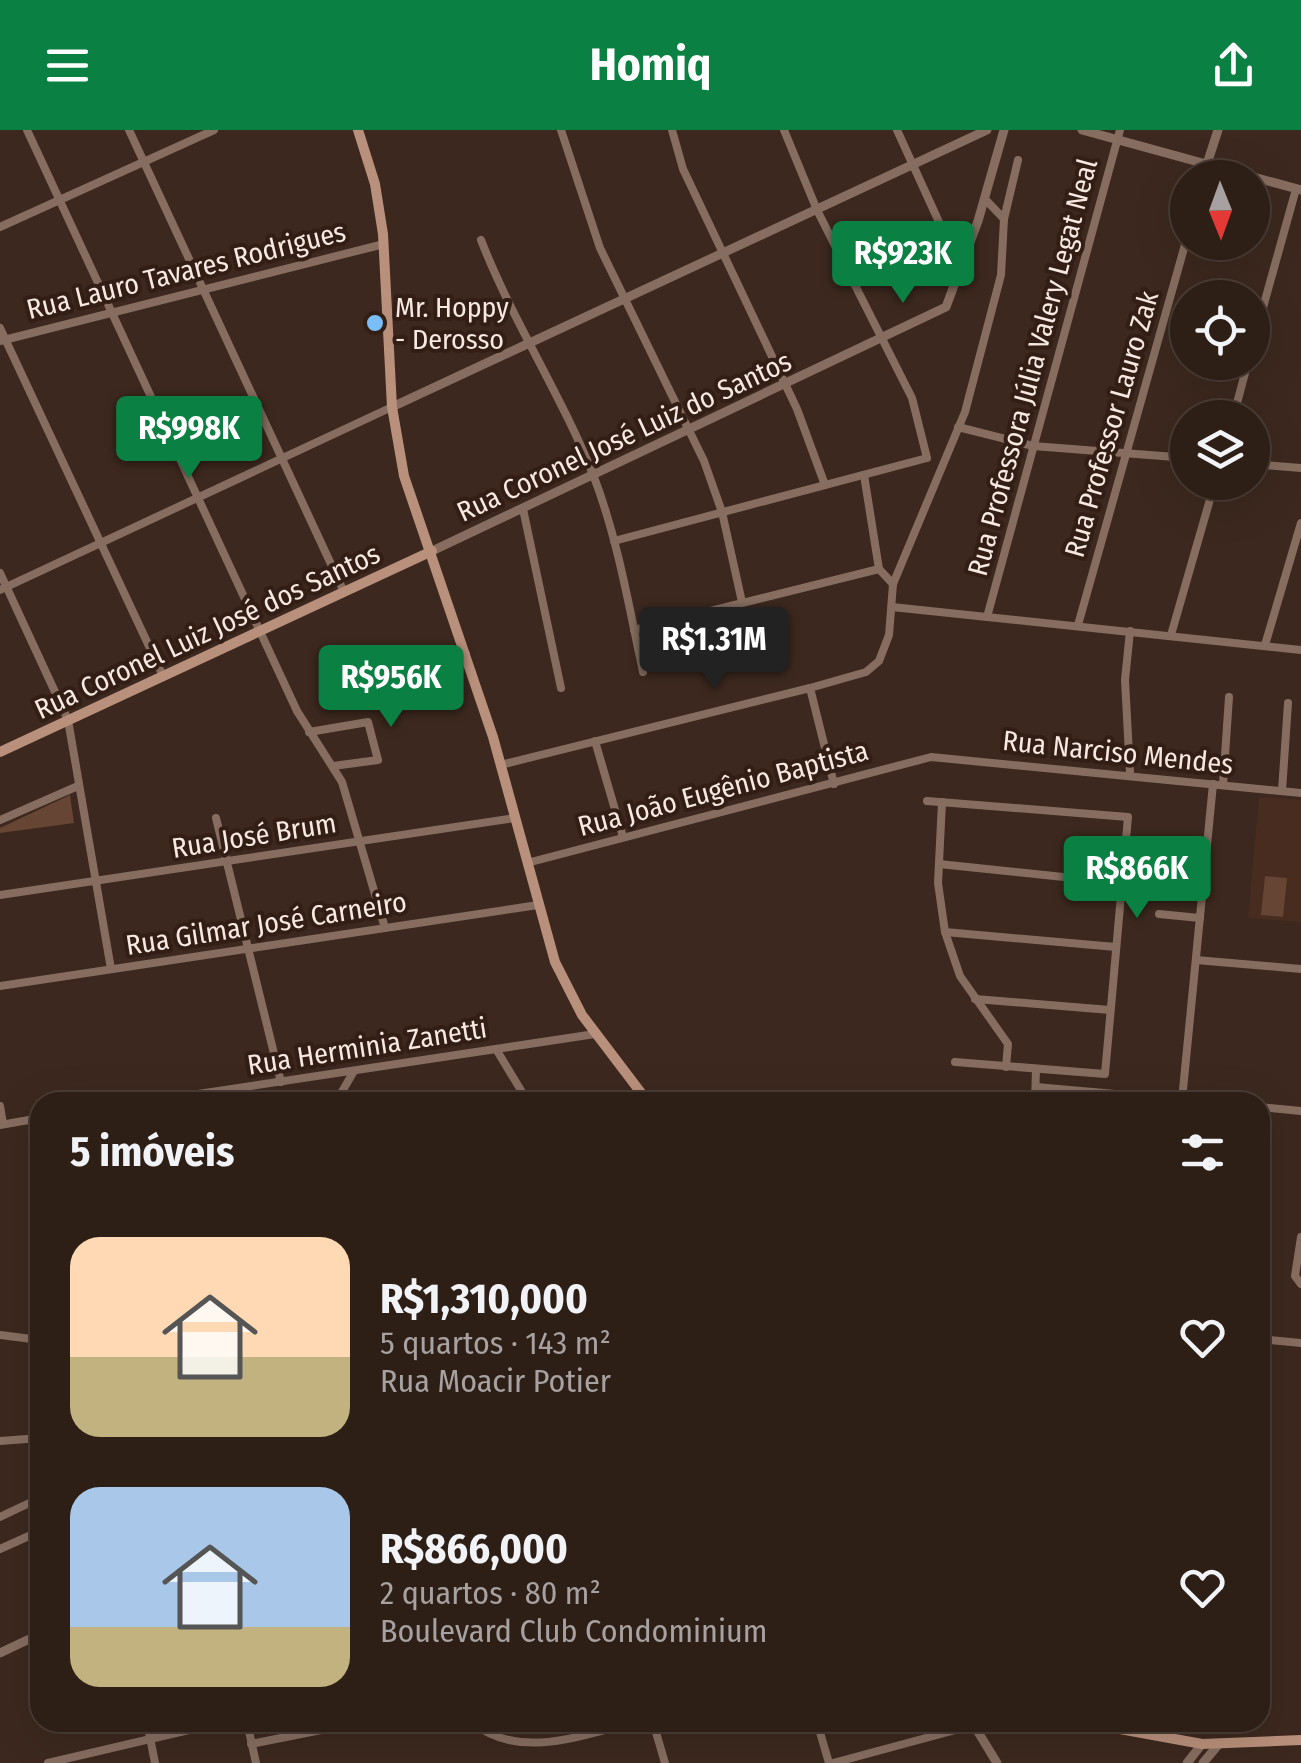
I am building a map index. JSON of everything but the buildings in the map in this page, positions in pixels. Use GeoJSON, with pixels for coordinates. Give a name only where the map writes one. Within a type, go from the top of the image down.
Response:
{"type":"FeatureCollection","features":[{"type":"Feature","properties":{"kind":"main road"},"geometry":{"type":"LineString","coordinates":[[358,130],[375,184],[384,244],[392,407],[404,476],[466,654],[554,962],[595,1034],[640,1092]]}},
{"type":"Feature","properties":{"kind":"main road","name":"Rua Coronel Luiz José dos Santos"},"geometry":{"type":"LineString","coordinates":[[0,752],[432,551]]}},
{"type":"Feature","properties":{"kind":"main road"},"geometry":{"type":"LineString","coordinates":[[1133,1732],[1218,1745],[1301,1740]]}},
{"type":"Feature","properties":{"kind":"street"},"geometry":{"type":"LineString","coordinates":[[27,130],[259,631],[309,732],[333,766],[363,841],[386,928]]}},
{"type":"Feature","properties":{"kind":"street"},"geometry":{"type":"LineString","coordinates":[[129,130],[344,592]]}},
{"type":"Feature","properties":{"kind":"street"},"geometry":{"type":"LineString","coordinates":[[0,228],[214,130]]}},
{"type":"Feature","properties":{"kind":"street"},"geometry":{"type":"LineString","coordinates":[[561,130],[589,221],[689,431],[722,512],[742,602]]}},
{"type":"Feature","properties":{"kind":"street"},"geometry":{"type":"LineString","coordinates":[[672,130],[683,169],[797,409],[825,485]]}},
{"type":"Feature","properties":{"kind":"street"},"geometry":{"type":"LineString","coordinates":[[614,541],[927,458],[912,398],[817,210],[784,130]]}},
{"type":"Feature","properties":{"kind":"street"},"geometry":{"type":"LineString","coordinates":[[897,130],[960,268]]}},
{"type":"Feature","properties":{"kind":"street"},"geometry":{"type":"LineString","coordinates":[[3,588],[987,130]]}},
{"type":"Feature","properties":{"kind":"street"},"geometry":{"type":"LineString","coordinates":[[960,268],[987,201],[1004,130]]}},
{"type":"Feature","properties":{"kind":"street"},"geometry":{"type":"LineString","coordinates":[[1082,130],[1119,134],[1195,160]]}},
{"type":"Feature","properties":{"kind":"street"},"geometry":{"type":"LineString","coordinates":[[1208,160],[1218,130]]}},
{"type":"Feature","properties":{"kind":"street","name":"Rua Professora Júlia Valery Legat Neal"},"geometry":{"type":"LineString","coordinates":[[987,617],[1119,134]]}},
{"type":"Feature","properties":{"kind":"street"},"geometry":{"type":"LineString","coordinates":[[500,765],[810,688],[866,672],[879,661],[886,650],[892,584],[958,427],[1001,275],[1001,215],[1018,160]]}},
{"type":"Feature","properties":{"kind":"street"},"geometry":{"type":"LineString","coordinates":[[1270,182],[1299,190],[1270,287]]}},
{"type":"Feature","properties":{"kind":"street"},"geometry":{"type":"LineString","coordinates":[[987,201],[1001,215]]}},
{"type":"Feature","properties":{"kind":"street"},"geometry":{"type":"LineString","coordinates":[[481,240],[526,344],[593,476],[614,541],[643,672]]}},
{"type":"Feature","properties":{"kind":"street","name":"Rua Lauro Tavares Rodrigues"},"geometry":{"type":"LineString","coordinates":[[2,340],[384,244]]}},
{"type":"Feature","properties":{"kind":"street","name":"Rua Professor Lauro Zak"},"geometry":{"type":"LineString","coordinates":[[1078,625],[1181,260]]}},
{"type":"Feature","properties":{"kind":"street","name":"Rua Coronel José Luiz do Santos"},"geometry":{"type":"LineString","coordinates":[[432,551],[942,309],[952,298],[960,268]]}},
{"type":"Feature","properties":{"kind":"street"},"geometry":{"type":"LineString","coordinates":[[0,328],[2,340],[163,676]]}},
{"type":"Feature","properties":{"kind":"street"},"geometry":{"type":"LineString","coordinates":[[958,427],[1033,446],[1170,457]]}},
{"type":"Feature","properties":{"kind":"street"},"geometry":{"type":"LineString","coordinates":[[1270,465],[1301,468]]}},
{"type":"Feature","properties":{"kind":"street"},"geometry":{"type":"LineString","coordinates":[[864,475],[878,568],[892,584]]}},
{"type":"Feature","properties":{"kind":"street"},"geometry":{"type":"LineString","coordinates":[[1171,635],[1210,500]]}},
{"type":"Feature","properties":{"kind":"street"},"geometry":{"type":"LineString","coordinates":[[523,509],[561,688]]}},
{"type":"Feature","properties":{"kind":"street"},"geometry":{"type":"LineString","coordinates":[[1265,645],[1301,524]]}},
{"type":"Feature","properties":{"kind":"street"},"geometry":{"type":"LineString","coordinates":[[634,630],[878,568]]}},
{"type":"Feature","properties":{"kind":"street"},"geometry":{"type":"LineString","coordinates":[[0,573],[3,588],[68,720],[111,969]]}},
{"type":"Feature","properties":{"kind":"street"},"geometry":{"type":"LineString","coordinates":[[892,608],[1301,650]]}},
{"type":"Feature","properties":{"kind":"street"},"geometry":{"type":"LineString","coordinates":[[1130,631],[1125,680],[1130,774]]}},
{"type":"Feature","properties":{"kind":"street"},"geometry":{"type":"LineString","coordinates":[[346,674],[466,654]]}},
{"type":"Feature","properties":{"kind":"street"},"geometry":{"type":"LineString","coordinates":[[810,688],[834,784]]}},
{"type":"Feature","properties":{"kind":"street"},"geometry":{"type":"LineString","coordinates":[[1189,1092],[1200,918],[1228,698]]}},
{"type":"Feature","properties":{"kind":"street"},"geometry":{"type":"LineString","coordinates":[[1282,791],[1288,703]]}},
{"type":"Feature","properties":{"kind":"street"},"geometry":{"type":"LineString","coordinates":[[309,732],[368,722],[378,760],[333,766]]}},
{"type":"Feature","properties":{"kind":"street"},"geometry":{"type":"LineString","coordinates":[[595,741],[623,837]]}},
{"type":"Feature","properties":{"kind":"street","name":"Rua Narciso Mendes"},"geometry":{"type":"LineString","coordinates":[[931,757],[1301,793]]}},
{"type":"Feature","properties":{"kind":"street","name":"Rua João Eugênio Baptista"},"geometry":{"type":"LineString","coordinates":[[526,863],[931,757]]}},
{"type":"Feature","properties":{"kind":"street"},"geometry":{"type":"LineString","coordinates":[[0,820],[78,786]]}},
{"type":"Feature","properties":{"kind":"street"},"geometry":{"type":"LineString","coordinates":[[926,801],[1128,816],[1104,1092],[1036,1087]]}},
{"type":"Feature","properties":{"kind":"street"},"geometry":{"type":"LineString","coordinates":[[942,802],[938,883],[945,932],[952,960],[974,999],[1008,1044],[1006,1066]]}},
{"type":"Feature","properties":{"kind":"street"},"geometry":{"type":"LineString","coordinates":[[216,818],[281,1082]]}},
{"type":"Feature","properties":{"kind":"street","name":"Rua José Brum"},"geometry":{"type":"LineString","coordinates":[[0,895],[514,818]]}},
{"type":"Feature","properties":{"kind":"street"},"geometry":{"type":"LineString","coordinates":[[939,864],[1121,883]]}},
{"type":"Feature","properties":{"kind":"street"},"geometry":{"type":"LineString","coordinates":[[938,883],[956,866]]}},
{"type":"Feature","properties":{"kind":"street","name":"Rua Gilmar José Carneiro"},"geometry":{"type":"LineString","coordinates":[[0,986],[538,904]]}},
{"type":"Feature","properties":{"kind":"street"},"geometry":{"type":"LineString","coordinates":[[1158,914],[1200,918]]}},
{"type":"Feature","properties":{"kind":"street"},"geometry":{"type":"LineString","coordinates":[[945,932],[1116,946]]}},
{"type":"Feature","properties":{"kind":"street"},"geometry":{"type":"LineString","coordinates":[[1196,960],[1301,969]]}},
{"type":"Feature","properties":{"kind":"street"},"geometry":{"type":"LineString","coordinates":[[974,999],[1110,1010]]}},
{"type":"Feature","properties":{"kind":"street"},"geometry":{"type":"LineString","coordinates":[[987,1017],[995,1001]]}},
{"type":"Feature","properties":{"kind":"street","name":"Rua Herminia Zanetti"},"geometry":{"type":"LineString","coordinates":[[213,1092],[595,1034]]}},
{"type":"Feature","properties":{"kind":"street"},"geometry":{"type":"LineString","coordinates":[[496,1049],[522,1092]]}},
{"type":"Feature","properties":{"kind":"street"},"geometry":{"type":"LineString","coordinates":[[955,1062],[1104,1074]]}},
{"type":"Feature","properties":{"kind":"street"},"geometry":{"type":"LineString","coordinates":[[342,1092],[354,1070]]}},
{"type":"Feature","properties":{"kind":"street"},"geometry":{"type":"LineString","coordinates":[[1036,1070],[1036,1092]]}},
{"type":"Feature","properties":{"kind":"street"},"geometry":{"type":"LineString","coordinates":[[1066,1089],[1068,1072]]}},
{"type":"Feature","properties":{"kind":"street"},"geometry":{"type":"LineString","coordinates":[[0,1106],[2,1124],[30,1120]]}},
{"type":"Feature","properties":{"kind":"street"},"geometry":{"type":"LineString","coordinates":[[1270,1109],[1301,1111]]}},
{"type":"Feature","properties":{"kind":"street"},"geometry":{"type":"LineString","coordinates":[[1301,1236],[1295,1276],[1301,1284]]}},
{"type":"Feature","properties":{"kind":"street"},"geometry":{"type":"LineString","coordinates":[[0,1335],[30,1339]]}},
{"type":"Feature","properties":{"kind":"street"},"geometry":{"type":"LineString","coordinates":[[1270,1340],[1301,1343]]}},
{"type":"Feature","properties":{"kind":"street"},"geometry":{"type":"LineString","coordinates":[[0,1440],[30,1438]]}},
{"type":"Feature","properties":{"kind":"street"},"geometry":{"type":"LineString","coordinates":[[0,1517],[30,1503]]}},
{"type":"Feature","properties":{"kind":"street"},"geometry":{"type":"LineString","coordinates":[[0,1549],[30,1536]]}},
{"type":"Feature","properties":{"kind":"street"},"geometry":{"type":"LineString","coordinates":[[0,1652],[30,1638]]}},
{"type":"Feature","properties":{"kind":"street"},"geometry":{"type":"LineString","coordinates":[[149,1732],[155,1763]]}},
{"type":"Feature","properties":{"kind":"street"},"geometry":{"type":"LineString","coordinates":[[48,1763],[182,1732]]}},
{"type":"Feature","properties":{"kind":"street"},"geometry":{"type":"LineString","coordinates":[[248,1732],[256,1763]]}},
{"type":"Feature","properties":{"kind":"street"},"geometry":{"type":"LineString","coordinates":[[251,1744],[311,1732]]}},
{"type":"Feature","properties":{"kind":"street"},"geometry":{"type":"LineString","coordinates":[[492,1732],[512,1742],[547,1743],[578,1732]]}},
{"type":"Feature","properties":{"kind":"street"},"geometry":{"type":"LineString","coordinates":[[656,1732],[665,1763]]}},
{"type":"Feature","properties":{"kind":"street"},"geometry":{"type":"LineString","coordinates":[[820,1732],[831,1763],[947,1732]]}},
{"type":"Feature","properties":{"kind":"street"},"geometry":{"type":"LineString","coordinates":[[981,1732],[997,1763]]}},
{"type":"Feature","properties":{"kind":"street"},"geometry":{"type":"LineString","coordinates":[[1187,1763],[1202,1744]]}},
{"type":"Feature","properties":{"kind":"street"},"geometry":{"type":"LineString","coordinates":[[1203,1763],[1218,1745]]}},
{"type":"Feature","properties":{"kind":"shaded area"},"geometry":{"type":"Polygon","coordinates":[[[70,795],[74,823],[0,833],[0,828],[70,795]]]}},
{"type":"Feature","properties":{"kind":"shaded area"},"geometry":{"type":"Polygon","coordinates":[[[1259,797],[1301,800],[1301,922],[1248,918],[1259,797]]]}},
{"type":"Feature","properties":{"kind":"shaded area"},"geometry":{"type":"Polygon","coordinates":[[[1265,876],[1287,878],[1283,917],[1261,915],[1265,876]]]}},
{"type":"Feature","properties":{"kind":"place","name":"Mr. Hoppy - Derosso"},"geometry":{"type":"Point","coordinates":[375,323]}}]}
